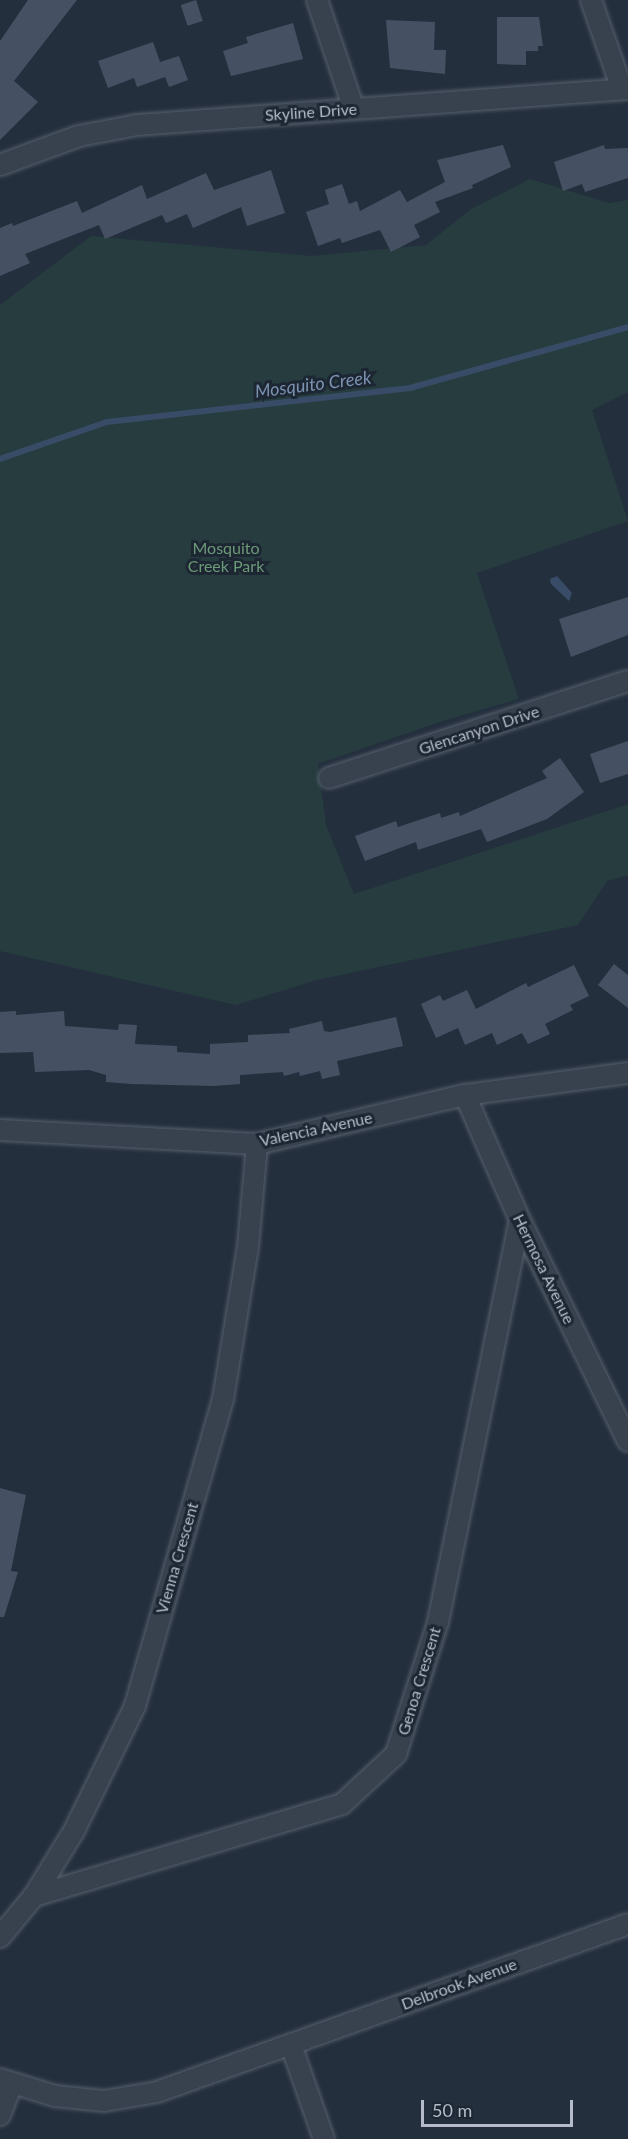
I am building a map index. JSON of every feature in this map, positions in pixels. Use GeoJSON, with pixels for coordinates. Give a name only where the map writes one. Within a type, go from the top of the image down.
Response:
{"type":"FeatureCollection","features":[{"type":"Feature","properties":{"kind":"street"},"geometry":{"type":"LineString","coordinates":[[318,0],[354,109]]}},
{"type":"Feature","properties":{"kind":"street"},"geometry":{"type":"LineString","coordinates":[[591,0],[625,89]]}},
{"type":"Feature","properties":{"kind":"street","name":"Skyline Drive"},"geometry":{"type":"LineString","coordinates":[[0,165],[79,136],[137,125],[625,89]]}},
{"type":"Feature","properties":{"kind":"street","name":"Glencanyon Drive"},"geometry":{"type":"LineString","coordinates":[[329,778],[628,681]]}},
{"type":"Feature","properties":{"kind":"street","name":"Valencia Avenue"},"geometry":{"type":"LineString","coordinates":[[0,1130],[257,1144],[465,1095],[628,1073]]}},
{"type":"Feature","properties":{"kind":"street","name":"Hermosa Avenue"},"geometry":{"type":"LineString","coordinates":[[465,1095],[520,1220],[628,1441]]}},
{"type":"Feature","properties":{"kind":"street","name":"Vienna Crescent"},"geometry":{"type":"LineString","coordinates":[[0,1937],[34,1896],[74,1831],[135,1706],[223,1399],[248,1247],[257,1144]]}},
{"type":"Feature","properties":{"kind":"street","name":"Genoa Crescent"},"geometry":{"type":"LineString","coordinates":[[34,1896],[342,1804],[396,1754],[438,1622],[520,1220]]}},
{"type":"Feature","properties":{"kind":"street","name":"Delbrook Avenue"},"geometry":{"type":"LineString","coordinates":[[6,2082],[55,2096],[104,2101],[157,2092],[628,1924]]}},
{"type":"Feature","properties":{"kind":"street"},"geometry":{"type":"LineString","coordinates":[[291,2045],[324,2139]]}},
{"type":"Feature","properties":{"kind":"street"},"geometry":{"type":"LineString","coordinates":[[0,2115],[6,2082]]}},
{"type":"Feature","properties":{"kind":"green space","name":"Mosquito Creek Park"},"geometry":{"type":"Polygon","coordinates":[[[530,179],[609,203],[628,200],[628,392],[592,410],[628,521],[477,573],[519,699],[440,722],[318,764],[326,825],[354,894],[628,804],[628,875],[607,881],[578,925],[317,980],[236,1005],[0,951],[0,305],[91,236],[311,256],[426,245],[471,209],[530,179]]]}},
{"type":"Feature","properties":{"kind":"water"},"geometry":{"type":"Polygon","coordinates":[[[557,576],[572,593],[569,601],[551,584],[550,579],[557,576]]]}},
{"type":"Feature","properties":{"kind":"building"},"geometry":{"type":"Polygon","coordinates":[[[28,0],[77,0],[14,81],[38,102],[0,140],[0,41],[28,0]]]}},
{"type":"Feature","properties":{"kind":"building"},"geometry":{"type":"Polygon","coordinates":[[[196,0],[203,21],[188,26],[181,5],[196,0]]]}},
{"type":"Feature","properties":{"kind":"building"},"geometry":{"type":"Polygon","coordinates":[[[497,17],[539,17],[543,46],[538,46],[538,51],[526,51],[526,65],[497,64],[497,17]]]}},
{"type":"Feature","properties":{"kind":"building"},"geometry":{"type":"Polygon","coordinates":[[[386,20],[435,22],[434,50],[446,50],[445,74],[390,68],[386,20]]]}},
{"type":"Feature","properties":{"kind":"building"},"geometry":{"type":"Polygon","coordinates":[[[293,23],[303,59],[231,76],[223,51],[248,43],[246,37],[293,23]]]}},
{"type":"Feature","properties":{"kind":"building"},"geometry":{"type":"Polygon","coordinates":[[[153,42],[160,62],[179,56],[188,80],[169,87],[165,77],[137,87],[134,78],[108,88],[98,61],[153,42]]]}},
{"type":"Feature","properties":{"kind":"building"},"geometry":{"type":"Polygon","coordinates":[[[503,145],[511,167],[472,185],[473,188],[435,202],[440,212],[414,225],[420,237],[391,252],[380,230],[342,243],[340,238],[318,246],[306,212],[329,204],[325,190],[342,184],[349,204],[357,201],[360,211],[400,190],[407,202],[445,182],[437,160],[503,145]]]}},
{"type":"Feature","properties":{"kind":"building"},"geometry":{"type":"Polygon","coordinates":[[[604,145],[605,149],[628,148],[628,178],[585,192],[582,184],[563,191],[554,162],[604,145]]]}},
{"type":"Feature","properties":{"kind":"building"},"geometry":{"type":"Polygon","coordinates":[[[271,170],[285,213],[247,226],[241,207],[193,228],[187,214],[166,223],[162,215],[105,239],[99,225],[25,254],[30,263],[0,276],[0,228],[12,223],[13,226],[77,201],[82,213],[142,185],[147,199],[206,173],[214,190],[271,170]]]}},
{"type":"Feature","properties":{"kind":"building"},"geometry":{"type":"Polygon","coordinates":[[[628,597],[628,635],[571,657],[559,619],[628,597]]]}},
{"type":"Feature","properties":{"kind":"building"},"geometry":{"type":"Polygon","coordinates":[[[628,741],[628,774],[600,783],[590,754],[628,741]]]}},
{"type":"Feature","properties":{"kind":"building"},"geometry":{"type":"Polygon","coordinates":[[[560,758],[584,792],[547,819],[487,842],[481,829],[418,850],[416,842],[365,861],[355,836],[396,821],[398,827],[440,813],[441,818],[459,812],[460,816],[547,778],[542,771],[560,758]]]}},
{"type":"Feature","properties":{"kind":"building"},"geometry":{"type":"Polygon","coordinates":[[[614,964],[628,975],[628,1008],[598,985],[614,964]]]}},
{"type":"Feature","properties":{"kind":"building"},"geometry":{"type":"Polygon","coordinates":[[[574,965],[589,996],[570,1005],[573,1010],[545,1024],[550,1034],[528,1044],[522,1033],[497,1045],[492,1033],[465,1045],[458,1028],[436,1038],[421,1004],[440,995],[443,1001],[467,990],[476,1009],[526,983],[528,987],[574,965]]]}},
{"type":"Feature","properties":{"kind":"building"},"geometry":{"type":"Polygon","coordinates":[[[16,1011],[16,1015],[64,1011],[65,1026],[118,1030],[119,1024],[137,1025],[135,1044],[177,1046],[177,1052],[210,1054],[210,1044],[248,1042],[248,1035],[290,1033],[289,1029],[322,1021],[324,1031],[330,1032],[396,1017],[403,1046],[337,1061],[340,1075],[322,1079],[320,1071],[300,1076],[299,1072],[284,1076],[283,1072],[240,1075],[240,1084],[214,1086],[106,1082],[106,1075],[89,1070],[35,1072],[33,1052],[0,1053],[0,1012],[16,1011]]]}},
{"type":"Feature","properties":{"kind":"building"},"geometry":{"type":"Polygon","coordinates":[[[0,1488],[26,1495],[11,1571],[18,1572],[4,1617],[0,1617],[0,1488]]]}},
{"type":"Feature","properties":{"kind":"waterway","name":"Mosquito Creek"},"geometry":{"type":"LineString","coordinates":[[0,459],[107,422],[410,388],[628,327]]}}]}
